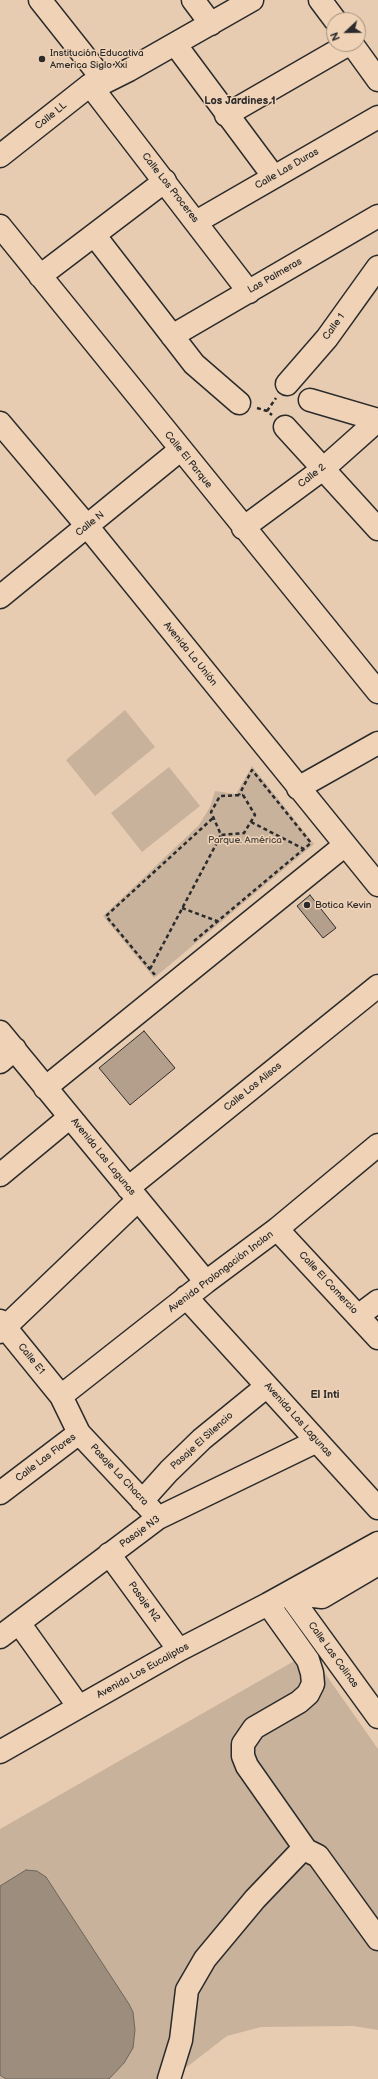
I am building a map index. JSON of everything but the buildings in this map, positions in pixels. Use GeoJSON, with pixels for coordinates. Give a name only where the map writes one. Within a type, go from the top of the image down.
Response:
{"type":"FeatureCollection","features":[{"type":"Feature","properties":{"kind":"street","name":"Calle Los Proceres"},"geometry":{"type":"LineString","coordinates":[[40,0],[165,181],[249,292]]}},
{"type":"Feature","properties":{"kind":"street"},"geometry":{"type":"LineString","coordinates":[[193,0],[211,24]]}},
{"type":"Feature","properties":{"kind":"street","name":"Calle LL"},"geometry":{"type":"LineString","coordinates":[[0,156],[97,83],[175,44],[252,0]]}},
{"type":"Feature","properties":{"kind":"street"},"geometry":{"type":"LineString","coordinates":[[320,0],[329,12]]}},
{"type":"Feature","properties":{"kind":"street"},"geometry":{"type":"LineString","coordinates":[[175,44],[226,115],[274,177]]}},
{"type":"Feature","properties":{"kind":"street"},"geometry":{"type":"LineString","coordinates":[[226,115],[335,52]]}},
{"type":"Feature","properties":{"kind":"street"},"geometry":{"type":"LineString","coordinates":[[358,52],[377,76]]}},
{"type":"Feature","properties":{"kind":"street","name":"Calle Las Duras"},"geometry":{"type":"LineString","coordinates":[[196,222],[378,117]]}},
{"type":"Feature","properties":{"kind":"street"},"geometry":{"type":"LineString","coordinates":[[40,276],[95,236],[165,181]]}},
{"type":"Feature","properties":{"kind":"street","name":"Las Palmeras"},"geometry":{"type":"LineString","coordinates":[[172,336],[378,216]]}},
{"type":"Feature","properties":{"kind":"street","name":"Calle El Parque"},"geometry":{"type":"LineString","coordinates":[[0,226],[243,528],[378,692]]}},
{"type":"Feature","properties":{"kind":"street"},"geometry":{"type":"LineString","coordinates":[[95,236],[194,364],[239,403]]}},
{"type":"Feature","properties":{"kind":"street","name":"Calle 1"},"geometry":{"type":"LineString","coordinates":[[287,384],[327,338],[378,267]]}},
{"type":"Feature","properties":{"kind":"street"},"geometry":{"type":"LineString","coordinates":[[310,400],[378,420]]}},
{"type":"Feature","properties":{"kind":"street","name":"Calle 2"},"geometry":{"type":"LineString","coordinates":[[243,528],[323,469],[378,420]]}},
{"type":"Feature","properties":{"kind":"street","name":"Avenida La Unión"},"geometry":{"type":"LineString","coordinates":[[0,424],[87,526],[378,885]]}},
{"type":"Feature","properties":{"kind":"street"},"geometry":{"type":"LineString","coordinates":[[285,427],[378,529]]}},
{"type":"Feature","properties":{"kind":"street","name":"Calle N"},"geometry":{"type":"LineString","coordinates":[[0,597],[180,450]]}},
{"type":"Feature","properties":{"kind":"street"},"geometry":{"type":"LineString","coordinates":[[298,788],[378,744]]}},
{"type":"Feature","properties":{"kind":"street"},"geometry":{"type":"LineString","coordinates":[[45,1088],[345,846]]}},
{"type":"Feature","properties":{"kind":"street","name":"Calle Los Alisos"},"geometry":{"type":"LineString","coordinates":[[2,1327],[133,1194],[378,986]]}},
{"type":"Feature","properties":{"kind":"street","name":"Avenida Las Lagunas"},"geometry":{"type":"LineString","coordinates":[[0,1032],[7,1056],[45,1088],[206,1282]]}},
{"type":"Feature","properties":{"kind":"street"},"geometry":{"type":"LineString","coordinates":[[0,1176],[70,1117]]}},
{"type":"Feature","properties":{"kind":"street","name":"Avenida Prolongación Inclan"},"geometry":{"type":"LineString","coordinates":[[61,1396],[186,1297],[277,1229],[378,1145]]}},
{"type":"Feature","properties":{"kind":"street","name":"Calle El Comercio"},"geometry":{"type":"LineString","coordinates":[[277,1229],[378,1338]]}},
{"type":"Feature","properties":{"kind":"street","name":"Avenida Las Lagunas"},"geometry":{"type":"LineString","coordinates":[[186,1297],[378,1508]]}},
{"type":"Feature","properties":{"kind":"street"},"geometry":{"type":"LineString","coordinates":[[358,1316],[378,1301]]}},
{"type":"Feature","properties":{"kind":"street","name":"Calle E1"},"geometry":{"type":"LineString","coordinates":[[2,1327],[61,1396]]}},
{"type":"Feature","properties":{"kind":"street","name":"Pasaje El Silencio"},"geometry":{"type":"LineString","coordinates":[[142,1500],[202,1439],[267,1386]]}},
{"type":"Feature","properties":{"kind":"street","name":"Calle Las Flores"},"geometry":{"type":"LineString","coordinates":[[0,1492],[79,1432],[61,1396]]}},
{"type":"Feature","properties":{"kind":"street","name":"Pasaje La Chacra"},"geometry":{"type":"LineString","coordinates":[[79,1432],[158,1518]]}},
{"type":"Feature","properties":{"kind":"street","name":"Pasaje N3"},"geometry":{"type":"LineString","coordinates":[[0,1637],[158,1518],[317,1441]]}},
{"type":"Feature","properties":{"kind":"street","name":"Avenida Los Eucaliptos"},"geometry":{"type":"LineString","coordinates":[[0,1752],[179,1650],[268,1604],[378,1543]]}},
{"type":"Feature","properties":{"kind":"street","name":"Pasaje N2"},"geometry":{"type":"LineString","coordinates":[[109,1554],[179,1650]]}},
{"type":"Feature","properties":{"kind":"street"},"geometry":{"type":"LineString","coordinates":[[288,1593],[322,1597],[378,1564]]}},
{"type":"Feature","properties":{"kind":"street","name":"Calle Las Colinas"},"geometry":{"type":"LineString","coordinates":[[288,1593],[378,1717]]}},
{"type":"Feature","properties":{"kind":"street"},"geometry":{"type":"LineString","coordinates":[[268,1604],[308,1660],[312,1673],[313,1684],[308,1694],[299,1702],[254,1728],[243,1744],[243,1756],[248,1766],[306,1850],[318,1856],[378,1939]]}},
{"type":"Feature","properties":{"kind":"street"},"geometry":{"type":"LineString","coordinates":[[19,1623],[79,1707]]}},
{"type":"Feature","properties":{"kind":"street"},"geometry":{"type":"LineString","coordinates":[[169,2079],[181,2040],[187,1990],[205,1959],[255,1899],[293,1858],[306,1850]]}},
{"type":"Feature","properties":{"kind":"path"},"geometry":{"type":"LineString","coordinates":[[189,945],[311,843],[252,770],[239,795]]}},
{"type":"Feature","properties":{"kind":"path"},"geometry":{"type":"LineString","coordinates":[[243,795],[255,815],[244,833],[221,835],[211,812],[220,796],[243,795]]}},
{"type":"Feature","properties":{"kind":"path"},"geometry":{"type":"LineString","coordinates":[[160,970],[154,974],[106,916],[213,818]]}},
{"type":"Feature","properties":{"kind":"path"},"geometry":{"type":"LineString","coordinates":[[251,822],[304,849]]}},
{"type":"Feature","properties":{"kind":"path"},"geometry":{"type":"LineString","coordinates":[[150,969],[221,835]]}},
{"type":"Feature","properties":{"kind":"path"},"geometry":{"type":"LineString","coordinates":[[182,908],[218,921]]}},
{"type":"Feature","properties":{"kind":"green space"},"geometry":{"type":"Polygon","coordinates":[[[125,710],[155,747],[95,796],[66,760],[125,710]]]}},
{"type":"Feature","properties":{"kind":"green space","name":"Parque. América"},"geometry":{"type":"Polygon","coordinates":[[[252,766],[314,844],[154,978],[103,916],[199,825],[210,807],[215,791],[236,794],[252,766]]]}},
{"type":"Feature","properties":{"kind":"green space"},"geometry":{"type":"Polygon","coordinates":[[[169,767],[200,806],[142,852],[111,813],[169,767]]]}},
{"type":"Feature","properties":{"kind":"green space"},"geometry":{"type":"Polygon","coordinates":[[[310,1652],[378,1749],[378,2030],[353,2026],[261,2027],[227,2036],[179,2073],[176,2079],[0,2079],[0,1829],[310,1652]]]}},
{"type":"Feature","properties":{"kind":"shaded area"},"geometry":{"type":"Polygon","coordinates":[[[26,1870],[37,1871],[46,1877],[133,2012],[135,2030],[133,2048],[124,2063],[109,2079],[6,2079],[0,2075],[0,1886],[26,1870]]]}},
{"type":"Feature","properties":{"kind":"place","name":"Institución Educativa America Siglo Xxi"},"geometry":{"type":"Point","coordinates":[42,59]}},
{"type":"Feature","properties":{"kind":"place","name":"Botica Kevin"},"geometry":{"type":"Point","coordinates":[307,905]}},
{"type":"Feature","properties":{"kind":"district","name":"Los Jardines 1"},"geometry":{"type":"Point","coordinates":[240,101]}},
{"type":"Feature","properties":{"kind":"district","name":"El Inti"},"geometry":{"type":"Point","coordinates":[325,1395]}}]}
